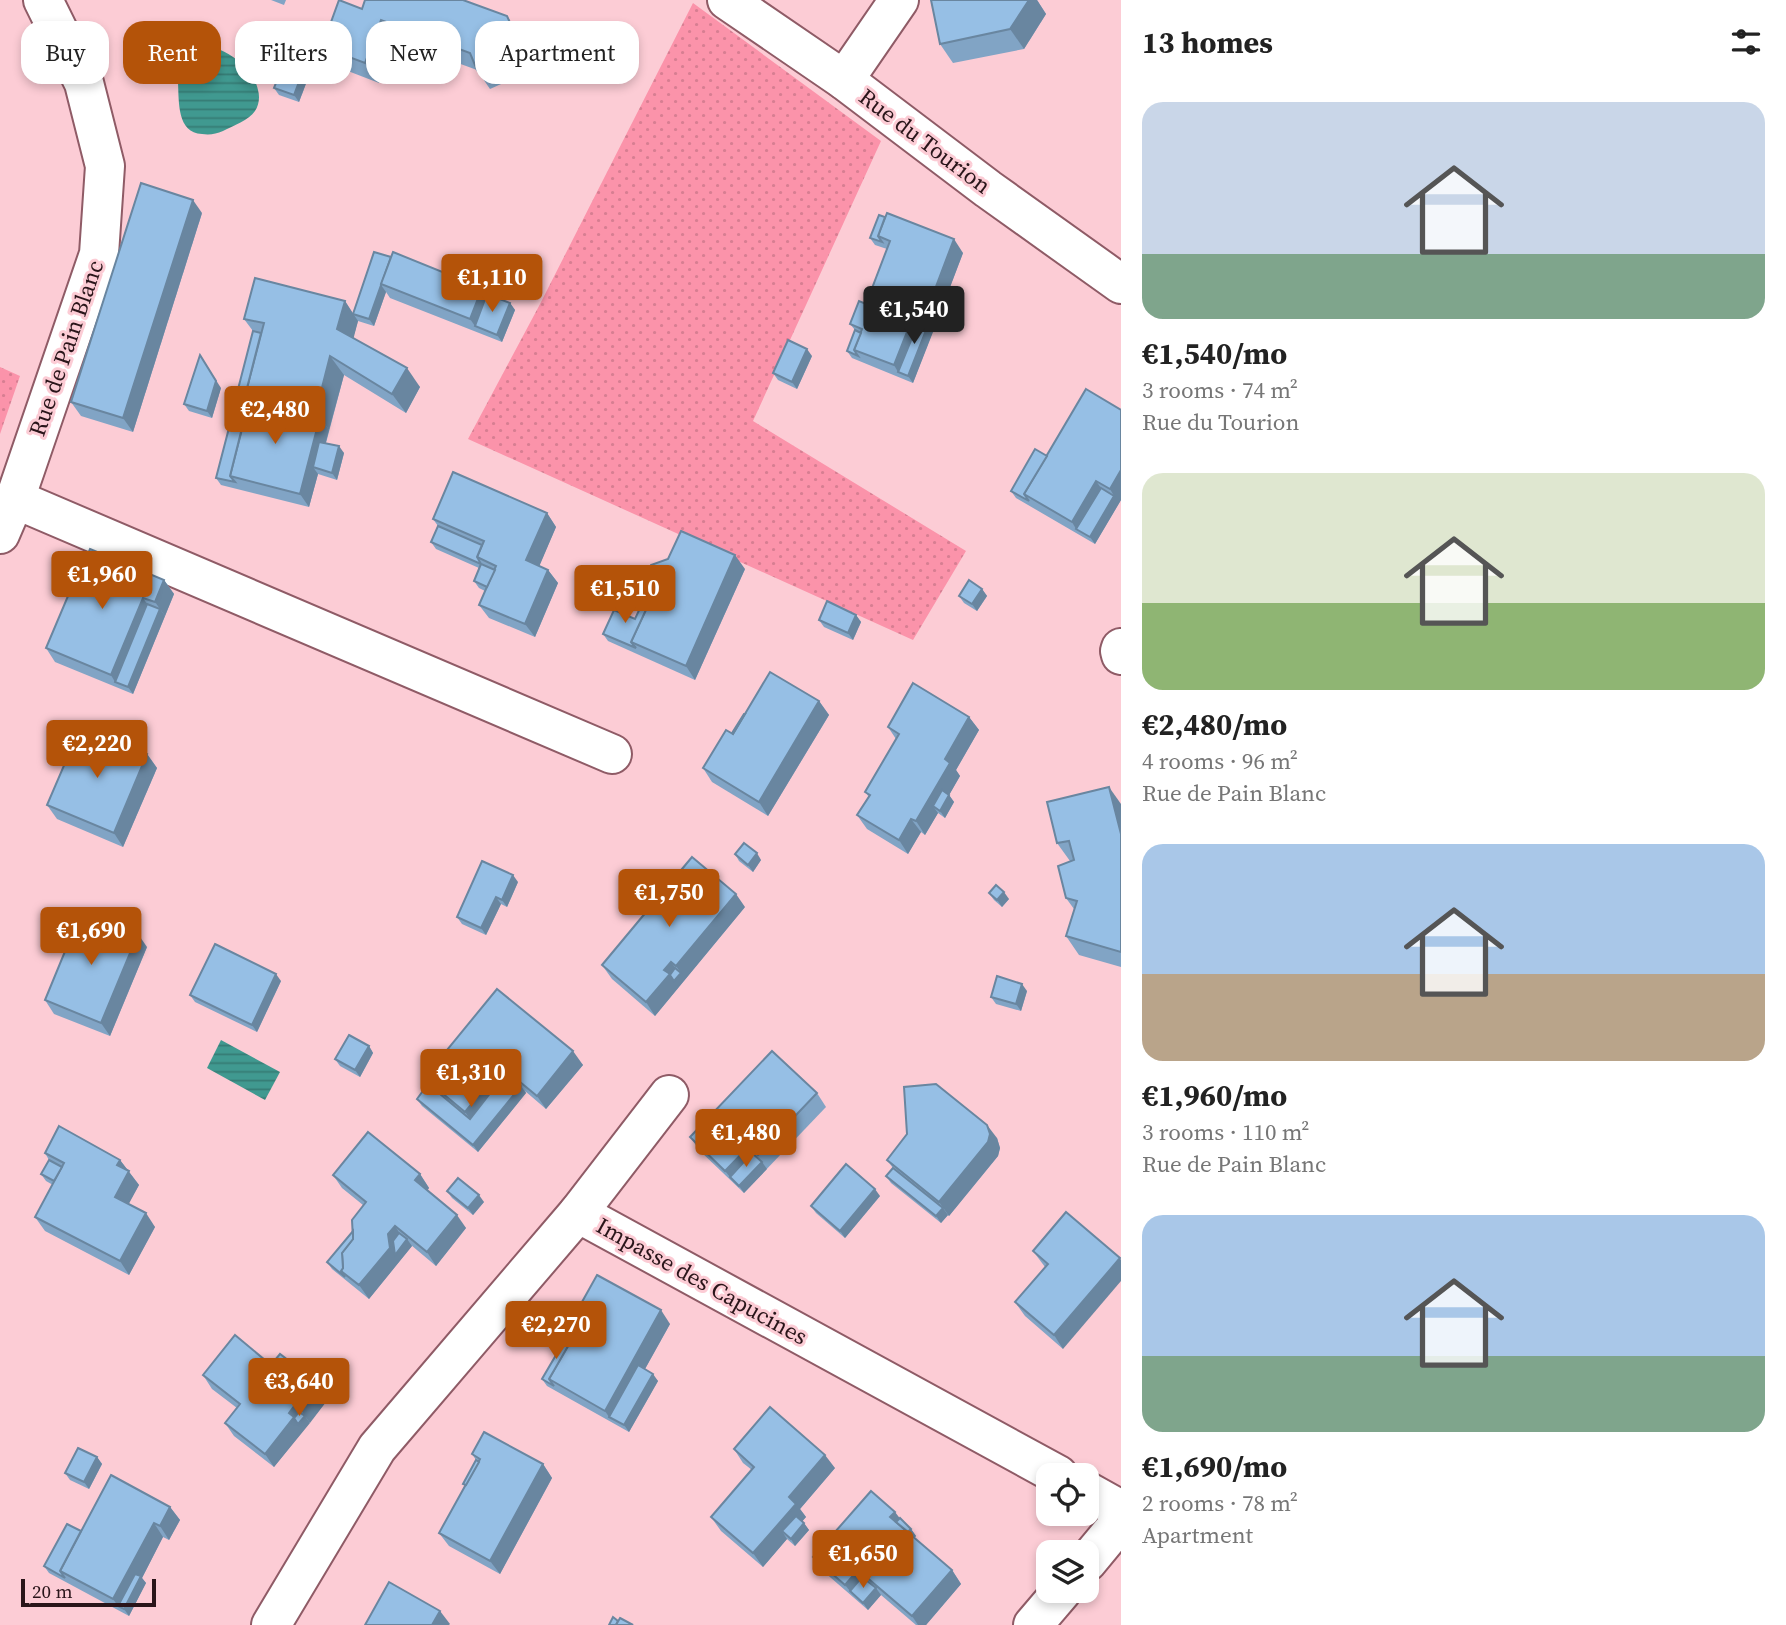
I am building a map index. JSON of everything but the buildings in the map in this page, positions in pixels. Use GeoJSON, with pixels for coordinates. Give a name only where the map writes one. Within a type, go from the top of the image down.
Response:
{"type":"FeatureCollection","features":[{"type":"Feature","properties":{"kind":"street","name":"Rue de Pain Blanc"},"geometry":{"type":"LineString","coordinates":[[7,517],[99,254],[105,166],[84,83],[43,0]]}},
{"type":"Feature","properties":{"kind":"street","name":"Rue du Tourion"},"geometry":{"type":"LineString","coordinates":[[727,0],[844,79],[988,189],[1121,284]]}},
{"type":"Feature","properties":{"kind":"street"},"geometry":{"type":"LineString","coordinates":[[844,79],[899,0]]}},
{"type":"Feature","properties":{"kind":"street"},"geometry":{"type":"LineString","coordinates":[[7,517],[612,754]]}},
{"type":"Feature","properties":{"kind":"street"},"geometry":{"type":"LineString","coordinates":[[1121,648],[1121,656]]}},
{"type":"Feature","properties":{"kind":"street"},"geometry":{"type":"LineString","coordinates":[[578,1213],[669,1095]]}},
{"type":"Feature","properties":{"kind":"street","name":"Impasse des Capucines"},"geometry":{"type":"LineString","coordinates":[[271,1625],[377,1448],[578,1213],[1036,1463]]}},
{"type":"Feature","properties":{"kind":"street"},"geometry":{"type":"LineString","coordinates":[[1099,1498],[1121,1510]]}},
{"type":"Feature","properties":{"kind":"street"},"geometry":{"type":"LineString","coordinates":[[1099,1548],[1121,1521]]}},
{"type":"Feature","properties":{"kind":"street"},"geometry":{"type":"LineString","coordinates":[[1033,1625],[1052,1603]]}},
{"type":"Feature","properties":{"kind":"shaded area"},"geometry":{"type":"Polygon","coordinates":[[[693,3],[881,141],[753,421],[966,551],[913,640],[468,439],[539,306],[693,3]]]}},
{"type":"Feature","properties":{"kind":"shaded area"},"geometry":{"type":"Polygon","coordinates":[[[0,367],[20,376],[0,434],[0,367]]]}},
{"type":"Feature","properties":{"kind":"water"},"geometry":{"type":"Polygon","coordinates":[[[221,50],[235,58],[235,84],[256,84],[259,93],[258,104],[252,114],[236,125],[213,134],[194,132],[188,128],[179,107],[178,84],[221,84],[221,50]]]}},
{"type":"Feature","properties":{"kind":"water"},"geometry":{"type":"Polygon","coordinates":[[[221,1040],[280,1072],[265,1100],[207,1068],[221,1040]]]}}]}
